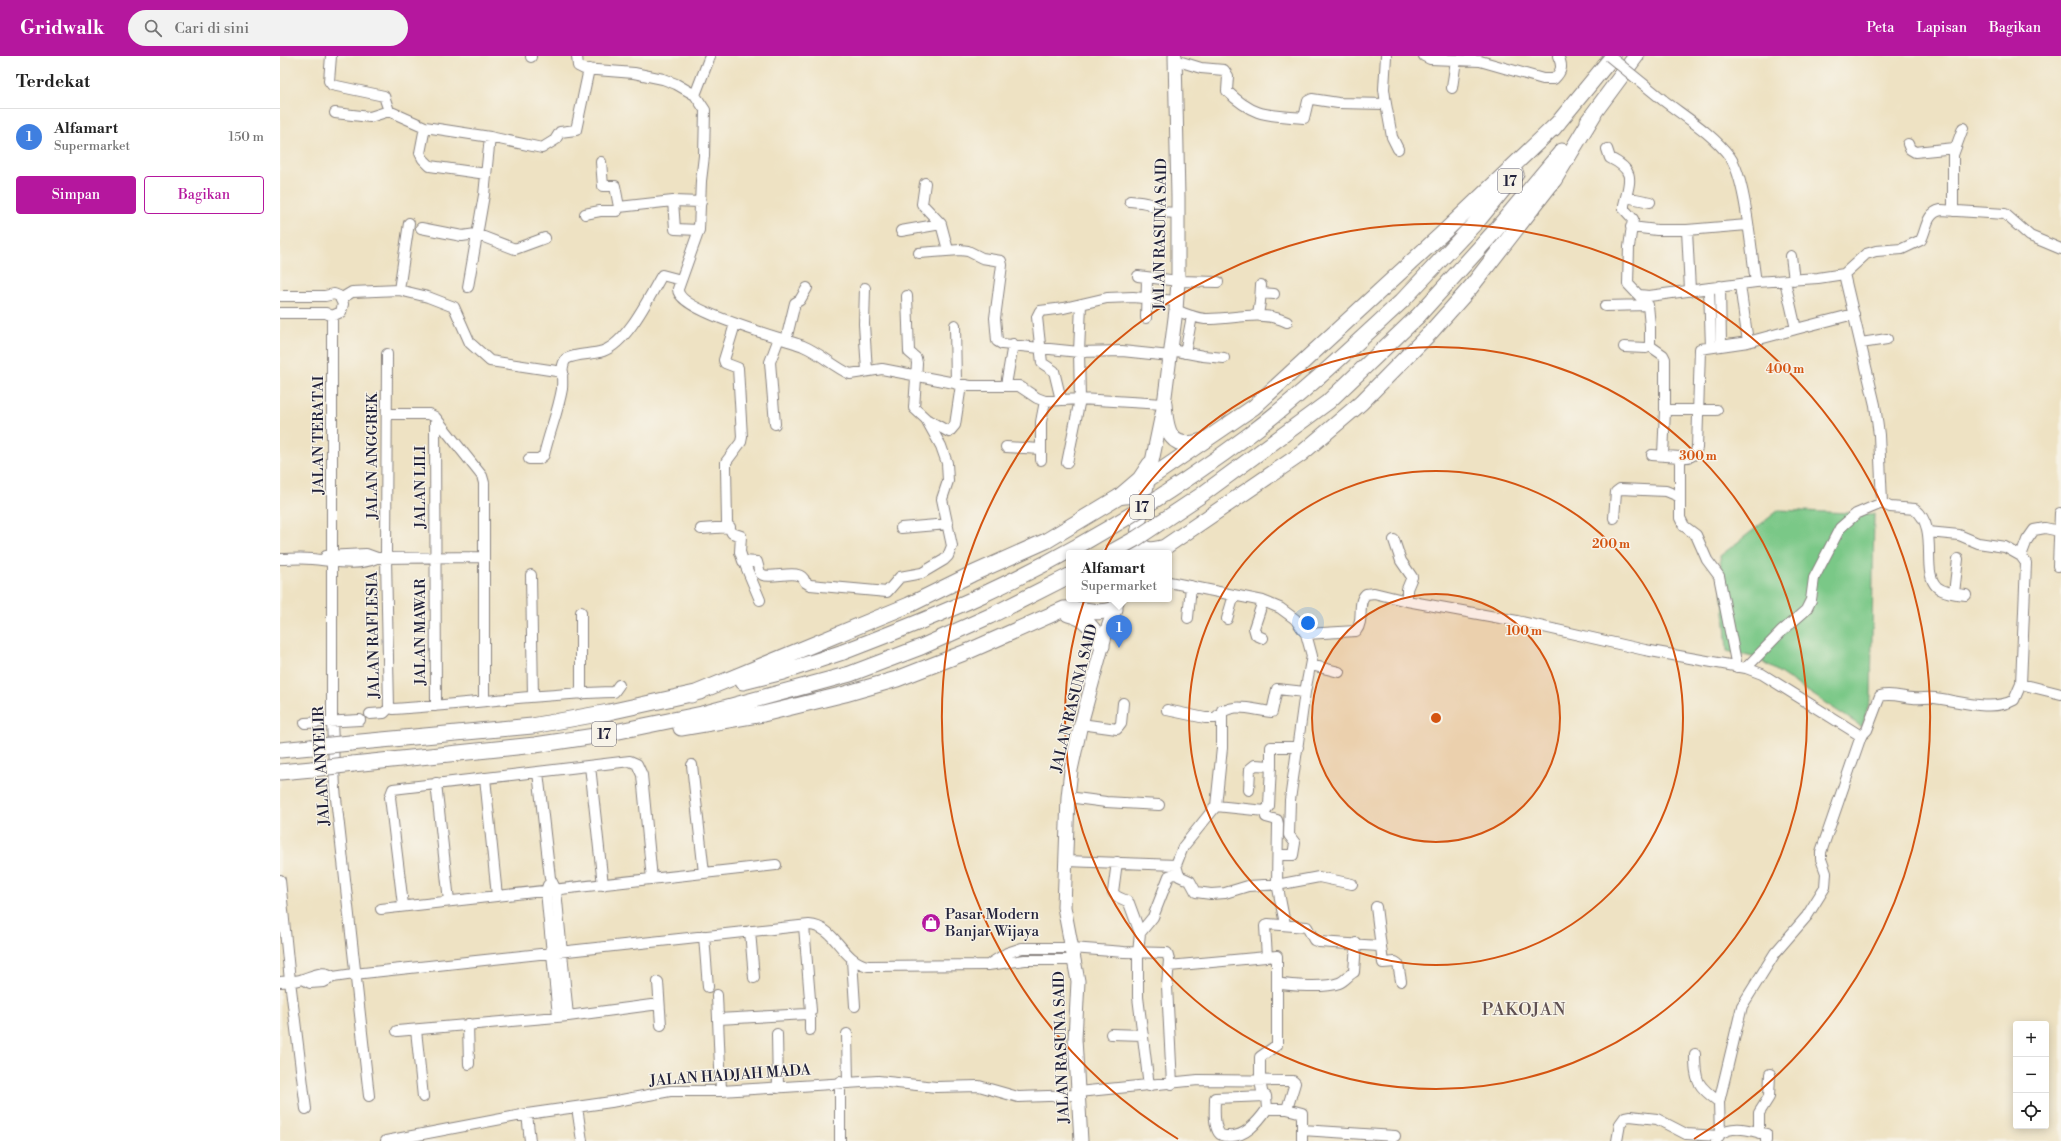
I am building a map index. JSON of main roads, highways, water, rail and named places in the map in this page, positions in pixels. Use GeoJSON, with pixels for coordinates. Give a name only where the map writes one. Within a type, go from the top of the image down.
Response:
{"type":"FeatureCollection","features":[{"type":"Feature","properties":{"kind":"highway","name":"17"},"geometry":{"type":"LineString","coordinates":[[1069,550],[1127,517],[1189,478],[1249,435],[1311,385],[1402,301],[1480,218],[1613,56]]}},
{"type":"Feature","properties":{"kind":"highway","name":"17"},"geometry":{"type":"LineString","coordinates":[[1115,550],[1137,538],[1200,496],[1328,402],[1418,316],[1494,232],[1594,114],[1636,56]]}},
{"type":"Feature","properties":{"kind":"highway"},"geometry":{"type":"LineString","coordinates":[[1137,536],[1140,545],[1146,550],[1161,550],[1301,454],[1361,402],[1430,333],[1471,287],[1554,180],[1594,114]]}},
{"type":"Feature","properties":{"kind":"highway"},"geometry":{"type":"LineString","coordinates":[[1147,480],[1254,407],[1445,231],[1559,122]]}},
{"type":"Feature","properties":{"kind":"highway"},"geometry":{"type":"LineString","coordinates":[[1164,404],[1166,427],[1169,435],[1178,442],[1189,445],[1209,439]]}},
{"type":"Feature","properties":{"kind":"highway"},"geometry":{"type":"LineString","coordinates":[[691,695],[909,605],[972,574],[1046,541],[1119,497],[1140,479],[1150,464]]}},
{"type":"Feature","properties":{"kind":"highway"},"geometry":{"type":"LineString","coordinates":[[1119,497],[1126,495],[1135,497],[1140,499],[1142,505]]}},
{"type":"Feature","properties":{"kind":"highway","name":"17"},"geometry":{"type":"LineString","coordinates":[[280,750],[532,726],[691,695],[783,672],[843,652],[982,595],[1066,551]]}},
{"type":"Feature","properties":{"kind":"highway","name":"17"},"geometry":{"type":"LineString","coordinates":[[280,772],[535,745],[595,736],[702,714],[850,674],[921,647],[990,616],[1066,578]]}},
{"type":"Feature","properties":{"kind":"highway"},"geometry":{"type":"LineString","coordinates":[[595,736],[648,733],[763,714],[845,694],[897,679],[969,651],[1052,613],[1072,608],[1100,613],[1117,604]]}},
{"type":"Feature","properties":{"kind":"highway"},"geometry":{"type":"LineString","coordinates":[[1052,613],[1070,614],[1085,620],[1093,628],[1102,646]]}},
{"type":"Feature","properties":{"kind":"main road","name":"JALAN RASUNA SAID"},"geometry":{"type":"LineString","coordinates":[[1134,550],[1150,464],[1164,404],[1176,306],[1178,281],[1178,191],[1175,58]]}},
{"type":"Feature","properties":{"kind":"main road","name":"JALAN RASUNA SAID"},"geometry":{"type":"LineString","coordinates":[[1080,1141],[1075,1039],[1078,981],[1064,907],[1068,797],[1071,770],[1081,724],[1102,646],[1117,604]]}},
{"type":"Feature","properties":{"kind":"place","name":"Alfamart"},"geometry":{"type":"Point","coordinates":[1119,648]}},
{"type":"Feature","properties":{"kind":"place","name":"Pasar Modern Banjar Wijaya"},"geometry":{"type":"Point","coordinates":[931,923]}},
{"type":"Feature","properties":{"kind":"district","name":"PAKOJAN"},"geometry":{"type":"Point","coordinates":[1524,1009]}}]}
